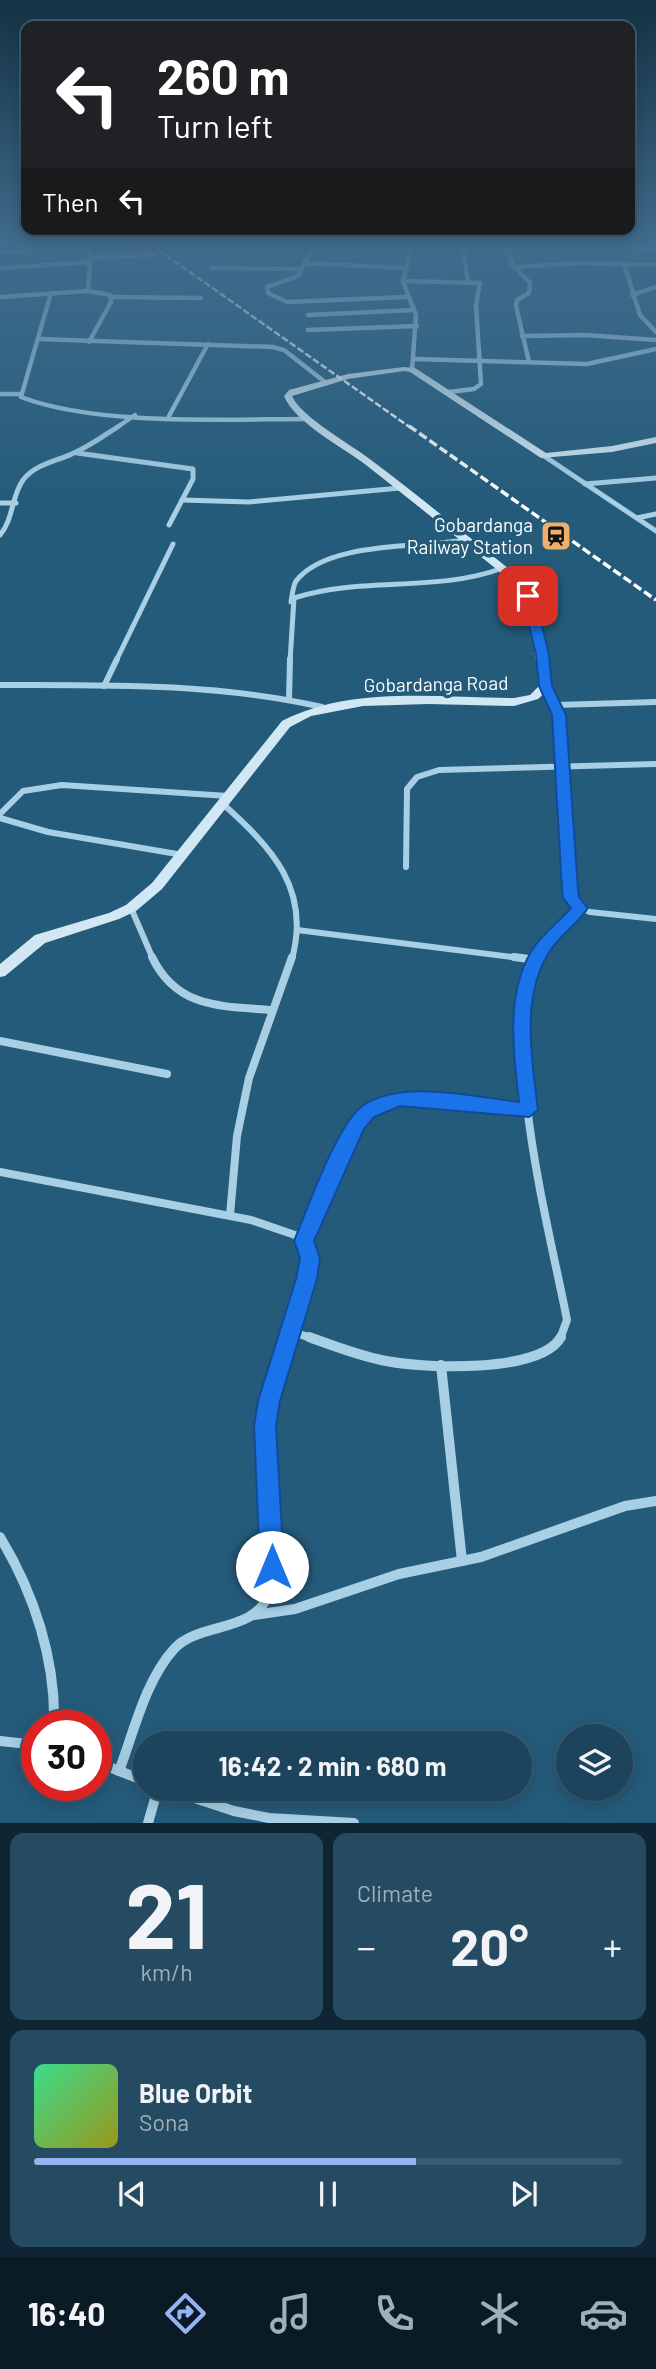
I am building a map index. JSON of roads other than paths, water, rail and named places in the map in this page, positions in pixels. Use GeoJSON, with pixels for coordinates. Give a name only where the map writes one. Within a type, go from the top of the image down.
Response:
{"type":"FeatureCollection","features":[{"type":"Feature","properties":{"kind":"main road"},"geometry":{"type":"LineString","coordinates":[[546,686],[542,655],[528,596],[503,568],[308,419],[290,403],[288,396],[299,389],[324,382],[379,371],[412,370],[544,456],[603,450],[656,440]]}},
{"type":"Feature","properties":{"kind":"main road","name":"Gobardanga Road"},"geometry":{"type":"LineString","coordinates":[[0,972],[40,939],[131,908],[157,886],[286,724],[296,716],[322,708],[391,703],[514,702],[534,697],[546,686]]}},
{"type":"Feature","properties":{"kind":"street"},"geometry":{"type":"LineString","coordinates":[[40,329],[25,369],[21,394],[21,397],[37,405],[136,415],[308,419]]}},
{"type":"Feature","properties":{"kind":"street"},"geometry":{"type":"LineString","coordinates":[[89,342],[95,329]]}},
{"type":"Feature","properties":{"kind":"street"},"geometry":{"type":"LineString","coordinates":[[308,330],[333,329]]}},
{"type":"Feature","properties":{"kind":"street"},"geometry":{"type":"LineString","coordinates":[[412,370],[417,329]]}},
{"type":"Feature","properties":{"kind":"street"},"geometry":{"type":"LineString","coordinates":[[449,392],[479,386],[481,380],[477,361],[476,329]]}},
{"type":"Feature","properties":{"kind":"street"},"geometry":{"type":"LineString","coordinates":[[521,329],[529,362]]}},
{"type":"Feature","properties":{"kind":"street"},"geometry":{"type":"LineString","coordinates":[[522,336],[656,336]]}},
{"type":"Feature","properties":{"kind":"street"},"geometry":{"type":"LineString","coordinates":[[38,339],[281,348],[324,382]]}},
{"type":"Feature","properties":{"kind":"street"},"geometry":{"type":"LineString","coordinates":[[169,416],[208,344]]}},
{"type":"Feature","properties":{"kind":"street"},"geometry":{"type":"LineString","coordinates":[[414,359],[596,363],[656,349]]}},
{"type":"Feature","properties":{"kind":"street"},"geometry":{"type":"LineString","coordinates":[[0,394],[21,394]]}},
{"type":"Feature","properties":{"kind":"street"},"geometry":{"type":"LineString","coordinates":[[0,535],[15,517],[20,484],[26,476],[42,465],[76,453],[136,415]]}},
{"type":"Feature","properties":{"kind":"street"},"geometry":{"type":"LineString","coordinates":[[76,453],[189,467],[194,472],[169,524]]}},
{"type":"Feature","properties":{"kind":"street"},"geometry":{"type":"LineString","coordinates":[[544,456],[656,531]]}},
{"type":"Feature","properties":{"kind":"street"},"geometry":{"type":"LineString","coordinates":[[585,484],[656,478]]}},
{"type":"Feature","properties":{"kind":"street"},"geometry":{"type":"LineString","coordinates":[[182,500],[249,502],[400,488]]}},
{"type":"Feature","properties":{"kind":"street"},"geometry":{"type":"LineString","coordinates":[[0,503],[16,503]]}},
{"type":"Feature","properties":{"kind":"street"},"geometry":{"type":"LineString","coordinates":[[637,518],[656,514]]}},
{"type":"Feature","properties":{"kind":"street"},"geometry":{"type":"LineString","coordinates":[[289,699],[293,646],[291,602],[295,582],[325,561],[357,553],[465,540]]}},
{"type":"Feature","properties":{"kind":"street"},"geometry":{"type":"LineString","coordinates":[[104,686],[173,544]]}},
{"type":"Feature","properties":{"kind":"street"},"geometry":{"type":"LineString","coordinates":[[291,602],[304,594],[317,592],[469,581],[503,568]]}},
{"type":"Feature","properties":{"kind":"street"},"geometry":{"type":"LineString","coordinates":[[0,685],[213,687],[289,699],[322,708]]}},
{"type":"Feature","properties":{"kind":"street"},"geometry":{"type":"LineString","coordinates":[[546,686],[555,705],[564,769],[571,898],[580,908],[656,919]]}},
{"type":"Feature","properties":{"kind":"street"},"geometry":{"type":"LineString","coordinates":[[555,705],[656,702]]}},
{"type":"Feature","properties":{"kind":"street"},"geometry":{"type":"LineString","coordinates":[[406,867],[407,789],[412,779],[420,774],[459,769],[564,769],[656,764]]}},
{"type":"Feature","properties":{"kind":"street"},"geometry":{"type":"LineString","coordinates":[[183,855],[48,832],[0,816],[24,790],[47,785],[109,786],[226,800],[275,857],[298,911],[297,930],[290,963],[241,1107],[233,1160],[230,1215]]}},
{"type":"Feature","properties":{"kind":"street"},"geometry":{"type":"LineString","coordinates":[[131,908],[149,952],[168,986],[179,996],[207,1004],[272,1010]]}},
{"type":"Feature","properties":{"kind":"street"},"geometry":{"type":"LineString","coordinates":[[290,1331],[389,1361],[441,1366],[513,1360],[549,1350],[560,1339],[566,1320],[529,1110],[521,1044],[529,975],[554,933],[580,908]]}},
{"type":"Feature","properties":{"kind":"street"},"geometry":{"type":"LineString","coordinates":[[297,930],[536,960]]}},
{"type":"Feature","properties":{"kind":"street"},"geometry":{"type":"LineString","coordinates":[[0,1041],[167,1074]]}},
{"type":"Feature","properties":{"kind":"street"},"geometry":{"type":"LineString","coordinates":[[304,1241],[341,1154],[358,1124],[368,1112],[382,1103],[399,1099],[428,1099],[529,1110]]}},
{"type":"Feature","properties":{"kind":"street"},"geometry":{"type":"LineString","coordinates":[[0,1172],[230,1215],[290,1231],[304,1241],[310,1258],[274,1382],[265,1426],[273,1551],[272,1584],[267,1601],[254,1615]]}},
{"type":"Feature","properties":{"kind":"street"},"geometry":{"type":"LineString","coordinates":[[441,1366],[462,1560]]}},
{"type":"Feature","properties":{"kind":"street"},"geometry":{"type":"LineString","coordinates":[[119,1771],[173,1649],[196,1632],[254,1615],[295,1609],[399,1574],[514,1547],[625,1506],[656,1501]]}},
{"type":"Feature","properties":{"kind":"street"},"geometry":{"type":"LineString","coordinates":[[0,1537],[13,1555],[45,1643],[54,1677],[54,1710]]}},
{"type":"Feature","properties":{"kind":"street"},"geometry":{"type":"LineString","coordinates":[[0,1741],[21,1743]]}},
{"type":"Feature","properties":{"kind":"street"},"geometry":{"type":"LineString","coordinates":[[112,1768],[133,1777]]}},
{"type":"Feature","properties":{"kind":"street"},"geometry":{"type":"LineString","coordinates":[[148,1823],[154,1801]]}},
{"type":"Feature","properties":{"kind":"street"},"geometry":{"type":"LineString","coordinates":[[204,1801],[269,1818],[354,1823]]}},
{"type":"Feature","properties":{"kind":"railway"},"geometry":{"type":"LineString","coordinates":[[271,329],[411,428]]}},
{"type":"Feature","properties":{"kind":"railway"},"geometry":{"type":"LineString","coordinates":[[409,426],[656,600]]}},
{"type":"Feature","properties":{"kind":"place","name":"Gobardanga Railway Station"},"geometry":{"type":"Point","coordinates":[556,536]}}]}
